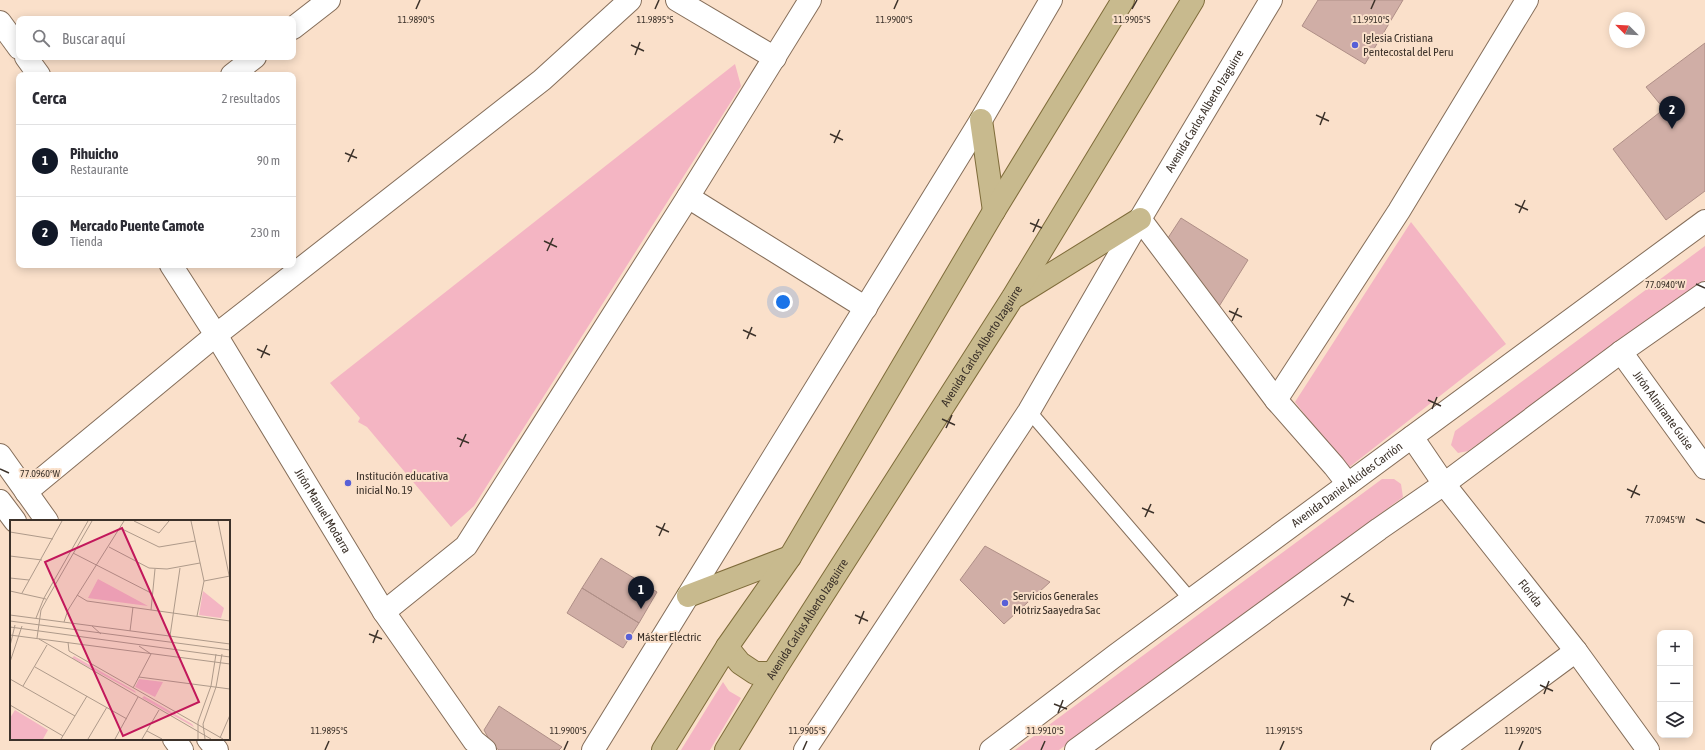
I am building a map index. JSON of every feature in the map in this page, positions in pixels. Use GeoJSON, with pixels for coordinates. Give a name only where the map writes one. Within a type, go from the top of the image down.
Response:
{"type":"FeatureCollection","features":[{"type":"Feature","properties":{"kind":"main road"},"geometry":{"type":"LineString","coordinates":[[663,750],[727,647],[790,557],[994,211],[1123,0]]}},
{"type":"Feature","properties":{"kind":"main road","name":"Avenida Carlos Alberto Izaguirre"},"geometry":{"type":"LineString","coordinates":[[726,750],[773,673],[1013,297],[1193,0]]}},
{"type":"Feature","properties":{"kind":"main road"},"geometry":{"type":"LineString","coordinates":[[981,120],[994,211]]}},
{"type":"Feature","properties":{"kind":"main road"},"geometry":{"type":"LineString","coordinates":[[1013,297],[1140,219]]}},
{"type":"Feature","properties":{"kind":"main road"},"geometry":{"type":"LineString","coordinates":[[688,596],[790,557]]}},
{"type":"Feature","properties":{"kind":"main road"},"geometry":{"type":"LineString","coordinates":[[727,647],[740,663],[755,673],[773,673]]}},
{"type":"Feature","properties":{"kind":"street"},"geometry":{"type":"LineString","coordinates":[[296,26],[329,0]]}},
{"type":"Feature","properties":{"kind":"street"},"geometry":{"type":"LineString","coordinates":[[26,492],[216,335],[542,80],[630,0]]}},
{"type":"Feature","properties":{"kind":"street"},"geometry":{"type":"LineString","coordinates":[[677,0],[775,58]]}},
{"type":"Feature","properties":{"kind":"street"},"geometry":{"type":"LineString","coordinates":[[384,612],[466,546],[688,197],[810,0]]}},
{"type":"Feature","properties":{"kind":"street"},"geometry":{"type":"LineString","coordinates":[[593,750],[981,120],[1051,0]]}},
{"type":"Feature","properties":{"kind":"street","name":"Avenida Carlos Alberto Izaguirre"},"geometry":{"type":"LineString","coordinates":[[805,750],[1029,410],[1140,219],[1271,0]]}},
{"type":"Feature","properties":{"kind":"street"},"geometry":{"type":"LineString","coordinates":[[1276,400],[1399,211],[1527,0]]}},
{"type":"Feature","properties":{"kind":"street"},"geometry":{"type":"LineString","coordinates":[[0,22],[16,44]]}},
{"type":"Feature","properties":{"kind":"street"},"geometry":{"type":"LineString","coordinates":[[28,60],[37,72]]}},
{"type":"Feature","properties":{"kind":"street"},"geometry":{"type":"LineString","coordinates":[[236,72],[251,60]]}},
{"type":"Feature","properties":{"kind":"street"},"geometry":{"type":"LineString","coordinates":[[688,197],[866,308]]}},
{"type":"Feature","properties":{"kind":"street"},"geometry":{"type":"LineString","coordinates":[[1140,219],[1276,400],[1348,484]]}},
{"type":"Feature","properties":{"kind":"street","name":"Avenida Daniel Alcides Carrión"},"geometry":{"type":"LineString","coordinates":[[991,750],[1191,600],[1705,221]]}},
{"type":"Feature","properties":{"kind":"street","name":"Jirón Manuel Modarra"},"geometry":{"type":"LineString","coordinates":[[173,268],[216,335],[384,612],[474,741],[485,750]]}},
{"type":"Feature","properties":{"kind":"street"},"geometry":{"type":"LineString","coordinates":[[1076,750],[1372,534],[1444,484],[1621,352],[1705,293]]}},
{"type":"Feature","properties":{"kind":"street","name":"Jirón Almirante Guise"},"geometry":{"type":"LineString","coordinates":[[1621,352],[1705,468]]}},
{"type":"Feature","properties":{"kind":"street","name":"Florida"},"geometry":{"type":"LineString","coordinates":[[1412,437],[1444,484],[1576,651],[1648,750]]}},
{"type":"Feature","properties":{"kind":"street"},"geometry":{"type":"LineString","coordinates":[[0,455],[46,520]]}},
{"type":"Feature","properties":{"kind":"street"},"geometry":{"type":"LineString","coordinates":[[0,501],[14,520]]}},
{"type":"Feature","properties":{"kind":"street"},"geometry":{"type":"LineString","coordinates":[[1442,750],[1576,651]]}},
{"type":"Feature","properties":{"kind":"street"},"geometry":{"type":"LineString","coordinates":[[175,740],[182,750]]}},
{"type":"Feature","properties":{"kind":"street"},"geometry":{"type":"LineString","coordinates":[[209,740],[216,750]]}},
{"type":"Feature","properties":{"kind":"lane"},"geometry":{"type":"LineString","coordinates":[[1029,410],[1191,600]]}},
{"type":"Feature","properties":{"kind":"shaded area"},"geometry":{"type":"Polygon","coordinates":[[[735,64],[741,86],[474,506],[451,527],[367,427],[358,422],[360,418],[330,383],[735,64]]]}},
{"type":"Feature","properties":{"kind":"shaded area"},"geometry":{"type":"Polygon","coordinates":[[[1411,222],[1506,344],[1347,469],[1295,402],[1411,222]]]}},
{"type":"Feature","properties":{"kind":"shaded area"},"geometry":{"type":"Polygon","coordinates":[[[1705,246],[1705,280],[1468,451],[1458,453],[1451,445],[1455,431],[1705,246]]]}},
{"type":"Feature","properties":{"kind":"shaded area"},"geometry":{"type":"Polygon","coordinates":[[[1382,479],[1394,479],[1401,484],[1403,497],[1059,750],[1015,750],[1382,479]]]}},
{"type":"Feature","properties":{"kind":"shaded area"},"geometry":{"type":"Polygon","coordinates":[[[723,682],[729,691],[741,698],[710,750],[681,750],[723,682]]]}},
{"type":"Feature","properties":{"kind":"building","name":"Iglesia Cristiana Pentecostal del Peru"},"geometry":{"type":"Polygon","coordinates":[[[1318,0],[1403,0],[1365,64],[1302,26],[1318,0]]]}},
{"type":"Feature","properties":{"kind":"building"},"geometry":{"type":"Polygon","coordinates":[[[1705,43],[1705,191],[1666,220],[1613,149],[1664,109],[1646,87],[1705,43]]]}},
{"type":"Feature","properties":{"kind":"building"},"geometry":{"type":"Polygon","coordinates":[[[1181,218],[1248,260],[1218,308],[1164,244],[1181,218]]]}},
{"type":"Feature","properties":{"kind":"building","name":"Servicios Generales Motriz Saayedra Sac"},"geometry":{"type":"Polygon","coordinates":[[[985,546],[1050,582],[1004,624],[960,580],[985,546]]]}},
{"type":"Feature","properties":{"kind":"building"},"geometry":{"type":"Polygon","coordinates":[[[601,558],[657,592],[639,623],[582,588],[601,558]]]}},
{"type":"Feature","properties":{"kind":"building"},"geometry":{"type":"Polygon","coordinates":[[[582,588],[639,623],[623,648],[567,613],[582,588]]]}},
{"type":"Feature","properties":{"kind":"building"},"geometry":{"type":"Polygon","coordinates":[[[499,706],[562,747],[559,750],[499,750],[492,745],[484,730],[499,706]]]}},
{"type":"Feature","properties":{"kind":"place","name":"Iglesia Cristiana Pentecostal del Peru"},"geometry":{"type":"Point","coordinates":[1355,45]}},
{"type":"Feature","properties":{"kind":"place","name":"Mercado Puente Camote"},"geometry":{"type":"Point","coordinates":[1672,129]}},
{"type":"Feature","properties":{"kind":"place","name":"Institución educativa inicial No. 19"},"geometry":{"type":"Point","coordinates":[348,483]}},
{"type":"Feature","properties":{"kind":"place","name":"Servicios Generales Motriz Saayedra Sac"},"geometry":{"type":"Point","coordinates":[1005,603]}},
{"type":"Feature","properties":{"kind":"place","name":"Pihuicho"},"geometry":{"type":"Point","coordinates":[641,609]}},
{"type":"Feature","properties":{"kind":"place","name":"Máster Electric"},"geometry":{"type":"Point","coordinates":[629,637]}}]}
